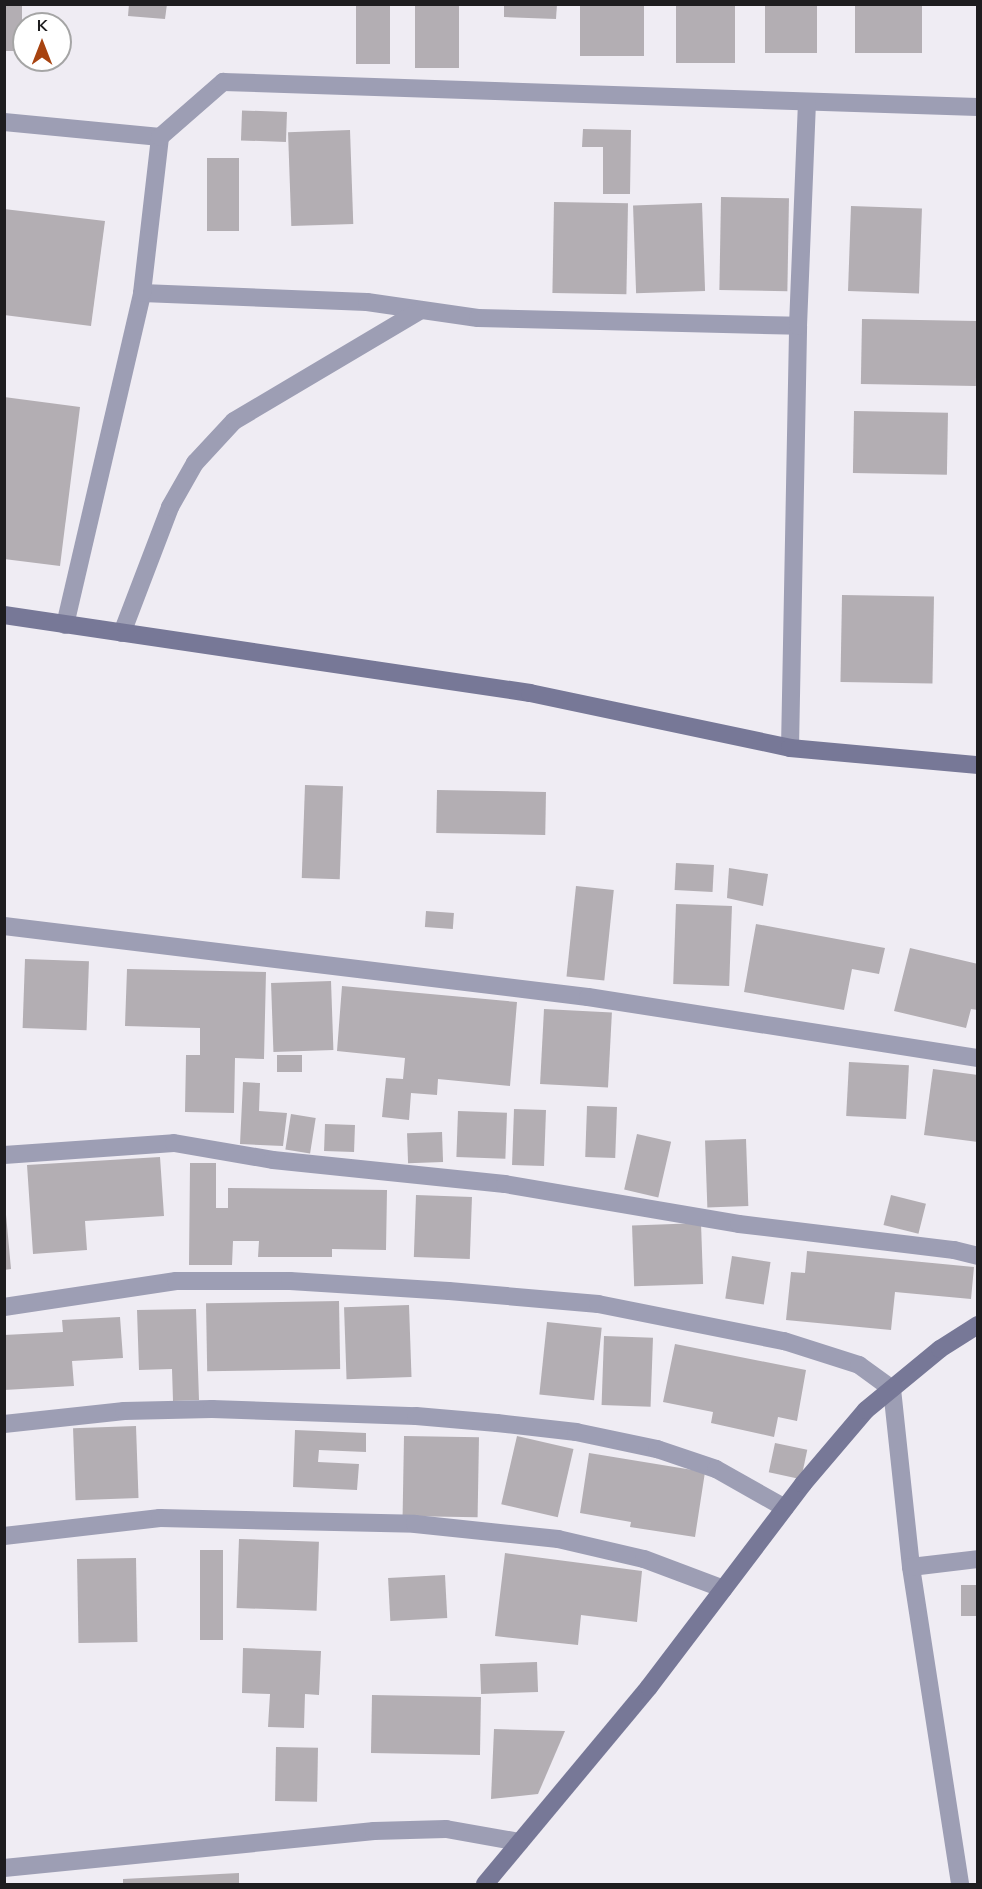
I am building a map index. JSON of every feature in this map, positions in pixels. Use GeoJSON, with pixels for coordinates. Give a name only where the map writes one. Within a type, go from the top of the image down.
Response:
{"type":"FeatureCollection","features":[{"type":"Feature","properties":{"kind":"street"},"geometry":{"type":"LineString","coordinates":[[65,625],[142,293],[160,137],[223,82],[978,107]]}},
{"type":"Feature","properties":{"kind":"street"},"geometry":{"type":"LineString","coordinates":[[790,747],[798,326],[807,103]]}},
{"type":"Feature","properties":{"kind":"street"},"geometry":{"type":"LineString","coordinates":[[4,122],[160,137]]}},
{"type":"Feature","properties":{"kind":"street"},"geometry":{"type":"LineString","coordinates":[[142,293],[367,302],[477,318],[798,326]]}},
{"type":"Feature","properties":{"kind":"street"},"geometry":{"type":"LineString","coordinates":[[122,633],[170,507],[195,463],[234,421],[421,310]]}},
{"type":"Feature","properties":{"kind":"street"},"geometry":{"type":"LineString","coordinates":[[4,615],[530,693],[790,747],[978,765]]}},
{"type":"Feature","properties":{"kind":"street"},"geometry":{"type":"LineString","coordinates":[[4,926],[588,997],[978,1058]]}},
{"type":"Feature","properties":{"kind":"street"},"geometry":{"type":"LineString","coordinates":[[4,1155],[174,1143],[273,1160],[505,1184],[750,1226],[954,1250],[978,1256]]}},
{"type":"Feature","properties":{"kind":"street"},"geometry":{"type":"LineString","coordinates":[[4,1307],[176,1281],[290,1281],[598,1304],[784,1341],[858,1365],[892,1389],[911,1567],[960,1884]]}},
{"type":"Feature","properties":{"kind":"street"},"geometry":{"type":"LineString","coordinates":[[485,1884],[649,1687],[786,1508],[866,1410],[940,1349],[978,1325]]}},
{"type":"Feature","properties":{"kind":"street"},"geometry":{"type":"LineString","coordinates":[[4,1424],[124,1411],[212,1409],[416,1416],[497,1423],[576,1432],[657,1449],[716,1469],[786,1508]]}},
{"type":"Feature","properties":{"kind":"street"},"geometry":{"type":"LineString","coordinates":[[4,1536],[160,1518],[415,1524],[558,1539],[644,1559],[724,1589]]}},
{"type":"Feature","properties":{"kind":"street"},"geometry":{"type":"LineString","coordinates":[[911,1567],[978,1559]]}},
{"type":"Feature","properties":{"kind":"street"},"geometry":{"type":"LineString","coordinates":[[4,1868],[374,1831],[446,1829],[520,1842]]}},
{"type":"Feature","properties":{"kind":"building"},"geometry":{"type":"Polygon","coordinates":[[[6,4],[22,4],[22,12],[12,12],[12,51],[6,51],[6,4]]]}},
{"type":"Feature","properties":{"kind":"building"},"geometry":{"type":"Polygon","coordinates":[[[129,4],[167,4],[165,19],[128,16],[129,4]]]}},
{"type":"Feature","properties":{"kind":"building"},"geometry":{"type":"Polygon","coordinates":[[[356,4],[390,4],[390,64],[356,64],[356,4]]]}},
{"type":"Feature","properties":{"kind":"building"},"geometry":{"type":"Polygon","coordinates":[[[415,4],[459,4],[459,68],[415,68],[415,4]]]}},
{"type":"Feature","properties":{"kind":"building"},"geometry":{"type":"Polygon","coordinates":[[[504,4],[557,4],[556,19],[504,17],[504,4]]]}},
{"type":"Feature","properties":{"kind":"building"},"geometry":{"type":"Polygon","coordinates":[[[580,4],[644,4],[644,56],[580,56],[580,4]]]}},
{"type":"Feature","properties":{"kind":"building"},"geometry":{"type":"Polygon","coordinates":[[[676,4],[735,4],[735,63],[676,63],[676,4]]]}},
{"type":"Feature","properties":{"kind":"building"},"geometry":{"type":"Polygon","coordinates":[[[765,4],[817,4],[817,53],[765,53],[765,4]]]}},
{"type":"Feature","properties":{"kind":"building"},"geometry":{"type":"Polygon","coordinates":[[[855,4],[922,4],[922,53],[855,53],[855,4]]]}},
{"type":"Feature","properties":{"kind":"building"},"geometry":{"type":"Polygon","coordinates":[[[242,110],[287,112],[286,142],[241,140],[242,110]]]}},
{"type":"Feature","properties":{"kind":"building"},"geometry":{"type":"Polygon","coordinates":[[[583,129],[631,130],[630,194],[603,194],[603,147],[582,147],[583,129]]]}},
{"type":"Feature","properties":{"kind":"building"},"geometry":{"type":"Polygon","coordinates":[[[350,130],[353,224],[291,226],[288,132],[350,130]]]}},
{"type":"Feature","properties":{"kind":"building"},"geometry":{"type":"Polygon","coordinates":[[[207,158],[239,158],[239,231],[207,231],[207,158]]]}},
{"type":"Feature","properties":{"kind":"building"},"geometry":{"type":"Polygon","coordinates":[[[721,197],[789,198],[787,291],[719,290],[721,197]]]}},
{"type":"Feature","properties":{"kind":"building"},"geometry":{"type":"Polygon","coordinates":[[[554,202],[628,203],[626,294],[552,293],[554,202]]]}},
{"type":"Feature","properties":{"kind":"building"},"geometry":{"type":"Polygon","coordinates":[[[702,203],[705,291],[636,293],[633,205],[702,203]]]}},
{"type":"Feature","properties":{"kind":"building"},"geometry":{"type":"Polygon","coordinates":[[[851,206],[922,208],[919,293],[848,291],[851,206]]]}},
{"type":"Feature","properties":{"kind":"building"},"geometry":{"type":"Polygon","coordinates":[[[4,209],[105,221],[91,326],[4,315],[4,209]]]}},
{"type":"Feature","properties":{"kind":"building"},"geometry":{"type":"Polygon","coordinates":[[[862,319],[977,321],[976,386],[861,384],[862,319]]]}},
{"type":"Feature","properties":{"kind":"building"},"geometry":{"type":"Polygon","coordinates":[[[4,397],[80,407],[60,566],[4,559],[4,397]]]}},
{"type":"Feature","properties":{"kind":"building"},"geometry":{"type":"Polygon","coordinates":[[[854,411],[948,413],[947,475],[853,473],[854,411]]]}},
{"type":"Feature","properties":{"kind":"building"},"geometry":{"type":"Polygon","coordinates":[[[842,595],[934,597],[932,684],[840,682],[842,595]]]}},
{"type":"Feature","properties":{"kind":"building"},"geometry":{"type":"Polygon","coordinates":[[[305,785],[343,786],[340,879],[302,878],[305,785]]]}},
{"type":"Feature","properties":{"kind":"building"},"geometry":{"type":"Polygon","coordinates":[[[437,790],[546,792],[545,835],[436,833],[437,790]]]}},
{"type":"Feature","properties":{"kind":"building"},"geometry":{"type":"Polygon","coordinates":[[[676,863],[714,865],[713,892],[675,890],[676,863]]]}},
{"type":"Feature","properties":{"kind":"building"},"geometry":{"type":"Polygon","coordinates":[[[729,868],[768,874],[763,906],[727,898],[729,868]]]}},
{"type":"Feature","properties":{"kind":"building"},"geometry":{"type":"Polygon","coordinates":[[[576,886],[614,890],[604,980],[566,977],[576,886]]]}},
{"type":"Feature","properties":{"kind":"building"},"geometry":{"type":"Polygon","coordinates":[[[676,904],[732,906],[729,986],[673,984],[676,904]]]}},
{"type":"Feature","properties":{"kind":"building"},"geometry":{"type":"Polygon","coordinates":[[[426,911],[454,913],[453,929],[425,927],[426,911]]]}},
{"type":"Feature","properties":{"kind":"building"},"geometry":{"type":"Polygon","coordinates":[[[756,924],[885,948],[879,974],[852,969],[844,1010],[744,992],[756,924]]]}},
{"type":"Feature","properties":{"kind":"building"},"geometry":{"type":"Polygon","coordinates":[[[910,948],[978,964],[978,1010],[971,1009],[966,1028],[894,1011],[910,948]]]}},
{"type":"Feature","properties":{"kind":"building"},"geometry":{"type":"Polygon","coordinates":[[[25,959],[89,961],[87,1030],[23,1028],[25,959]]]}},
{"type":"Feature","properties":{"kind":"building"},"geometry":{"type":"Polygon","coordinates":[[[127,969],[266,972],[264,1059],[235,1058],[234,1113],[185,1112],[186,1055],[200,1055],[200,1028],[125,1026],[127,969]]]}},
{"type":"Feature","properties":{"kind":"building"},"geometry":{"type":"Polygon","coordinates":[[[331,981],[333,1050],[273,1052],[271,983],[331,981]]]}},
{"type":"Feature","properties":{"kind":"building"},"geometry":{"type":"Polygon","coordinates":[[[342,986],[517,1002],[510,1086],[438,1079],[437,1095],[411,1093],[409,1120],[382,1117],[386,1078],[403,1079],[405,1058],[337,1051],[342,986]]]}},
{"type":"Feature","properties":{"kind":"building"},"geometry":{"type":"Polygon","coordinates":[[[544,1009],[612,1013],[608,1087],[540,1084],[544,1009]]]}},
{"type":"Feature","properties":{"kind":"building"},"geometry":{"type":"Polygon","coordinates":[[[277,1055],[302,1055],[302,1072],[277,1072],[277,1055]]]}},
{"type":"Feature","properties":{"kind":"building"},"geometry":{"type":"Polygon","coordinates":[[[849,1062],[909,1065],[906,1119],[846,1116],[849,1062]]]}},
{"type":"Feature","properties":{"kind":"building"},"geometry":{"type":"Polygon","coordinates":[[[933,1069],[978,1075],[978,1142],[924,1135],[933,1069]]]}},
{"type":"Feature","properties":{"kind":"building"},"geometry":{"type":"Polygon","coordinates":[[[243,1082],[260,1083],[259,1111],[287,1113],[283,1146],[240,1144],[243,1082]]]}},
{"type":"Feature","properties":{"kind":"building"},"geometry":{"type":"Polygon","coordinates":[[[587,1106],[617,1107],[615,1158],[585,1157],[587,1106]]]}},
{"type":"Feature","properties":{"kind":"building"},"geometry":{"type":"Polygon","coordinates":[[[514,1109],[546,1110],[544,1166],[512,1165],[514,1109]]]}},
{"type":"Feature","properties":{"kind":"building"},"geometry":{"type":"Polygon","coordinates":[[[458,1111],[507,1113],[505,1159],[456,1157],[458,1111]]]}},
{"type":"Feature","properties":{"kind":"building"},"geometry":{"type":"Polygon","coordinates":[[[291,1114],[316,1118],[310,1153],[285,1150],[291,1114]]]}},
{"type":"Feature","properties":{"kind":"building"},"geometry":{"type":"Polygon","coordinates":[[[325,1124],[355,1125],[354,1152],[324,1151],[325,1124]]]}},
{"type":"Feature","properties":{"kind":"building"},"geometry":{"type":"Polygon","coordinates":[[[442,1132],[443,1162],[408,1163],[407,1133],[442,1132]]]}},
{"type":"Feature","properties":{"kind":"building"},"geometry":{"type":"Polygon","coordinates":[[[637,1134],[671,1142],[658,1197],[624,1190],[637,1134]]]}},
{"type":"Feature","properties":{"kind":"building"},"geometry":{"type":"Polygon","coordinates":[[[746,1139],[748,1206],[707,1207],[705,1140],[746,1139]]]}},
{"type":"Feature","properties":{"kind":"building"},"geometry":{"type":"Polygon","coordinates":[[[160,1157],[164,1216],[85,1221],[87,1250],[33,1254],[27,1165],[160,1157]]]}},
{"type":"Feature","properties":{"kind":"building"},"geometry":{"type":"Polygon","coordinates":[[[190,1163],[216,1163],[216,1208],[228,1208],[228,1188],[387,1190],[386,1250],[332,1249],[332,1257],[258,1257],[259,1241],[233,1241],[232,1265],[189,1265],[190,1163]]]}},
{"type":"Feature","properties":{"kind":"building"},"geometry":{"type":"Polygon","coordinates":[[[4,1193],[11,1269],[4,1270],[4,1193]]]}},
{"type":"Feature","properties":{"kind":"building"},"geometry":{"type":"Polygon","coordinates":[[[416,1195],[472,1197],[470,1259],[414,1257],[416,1195]]]}},
{"type":"Feature","properties":{"kind":"building"},"geometry":{"type":"Polygon","coordinates":[[[891,1195],[926,1204],[918,1234],[884,1225],[891,1195]]]}},
{"type":"Feature","properties":{"kind":"building"},"geometry":{"type":"Polygon","coordinates":[[[701,1223],[703,1284],[634,1286],[632,1225],[701,1223]]]}},
{"type":"Feature","properties":{"kind":"building"},"geometry":{"type":"Polygon","coordinates":[[[807,1251],[974,1267],[971,1299],[895,1292],[891,1330],[786,1320],[791,1272],[805,1273],[807,1251]]]}},
{"type":"Feature","properties":{"kind":"building"},"geometry":{"type":"Polygon","coordinates":[[[732,1256],[771,1262],[764,1305],[725,1298],[732,1256]]]}},
{"type":"Feature","properties":{"kind":"building"},"geometry":{"type":"Polygon","coordinates":[[[339,1301],[340,1369],[207,1371],[206,1303],[339,1301]]]}},
{"type":"Feature","properties":{"kind":"building"},"geometry":{"type":"Polygon","coordinates":[[[409,1305],[412,1377],[347,1379],[344,1307],[409,1305]]]}},
{"type":"Feature","properties":{"kind":"building"},"geometry":{"type":"Polygon","coordinates":[[[196,1309],[199,1400],[173,1401],[172,1369],[139,1370],[137,1310],[196,1309]]]}},
{"type":"Feature","properties":{"kind":"building"},"geometry":{"type":"Polygon","coordinates":[[[120,1317],[123,1358],[72,1361],[74,1386],[4,1390],[4,1335],[63,1332],[62,1320],[120,1317]]]}},
{"type":"Feature","properties":{"kind":"building"},"geometry":{"type":"Polygon","coordinates":[[[547,1322],[602,1328],[594,1400],[539,1395],[547,1322]]]}},
{"type":"Feature","properties":{"kind":"building"},"geometry":{"type":"Polygon","coordinates":[[[604,1336],[653,1338],[651,1407],[602,1405],[604,1336]]]}},
{"type":"Feature","properties":{"kind":"building"},"geometry":{"type":"Polygon","coordinates":[[[675,1344],[806,1370],[797,1421],[778,1417],[774,1437],[711,1423],[713,1412],[663,1402],[675,1344]]]}},
{"type":"Feature","properties":{"kind":"building"},"geometry":{"type":"Polygon","coordinates":[[[136,1426],[139,1498],[76,1500],[73,1428],[136,1426]]]}},
{"type":"Feature","properties":{"kind":"building"},"geometry":{"type":"Polygon","coordinates":[[[295,1430],[366,1433],[366,1452],[319,1450],[318,1462],[359,1464],[357,1490],[293,1487],[295,1430]]]}},
{"type":"Feature","properties":{"kind":"building"},"geometry":{"type":"Polygon","coordinates":[[[404,1436],[479,1437],[478,1517],[403,1516],[404,1436]]]}},
{"type":"Feature","properties":{"kind":"building"},"geometry":{"type":"Polygon","coordinates":[[[517,1436],[574,1449],[558,1517],[501,1504],[517,1436]]]}},
{"type":"Feature","properties":{"kind":"building"},"geometry":{"type":"Polygon","coordinates":[[[775,1443],[807,1450],[801,1479],[769,1472],[775,1443]]]}},
{"type":"Feature","properties":{"kind":"building"},"geometry":{"type":"Polygon","coordinates":[[[589,1453],[705,1472],[695,1537],[630,1527],[631,1522],[580,1513],[589,1453]]]}},
{"type":"Feature","properties":{"kind":"building"},"geometry":{"type":"Polygon","coordinates":[[[239,1539],[319,1542],[317,1611],[237,1608],[239,1539]]]}},
{"type":"Feature","properties":{"kind":"building"},"geometry":{"type":"Polygon","coordinates":[[[200,1550],[223,1550],[223,1640],[200,1640],[200,1550]]]}},
{"type":"Feature","properties":{"kind":"building"},"geometry":{"type":"Polygon","coordinates":[[[505,1553],[642,1571],[637,1622],[581,1615],[578,1645],[495,1636],[505,1553]]]}},
{"type":"Feature","properties":{"kind":"building"},"geometry":{"type":"Polygon","coordinates":[[[136,1558],[137,1642],[78,1643],[77,1559],[136,1558]]]}},
{"type":"Feature","properties":{"kind":"building"},"geometry":{"type":"Polygon","coordinates":[[[445,1575],[447,1618],[390,1621],[388,1578],[445,1575]]]}},
{"type":"Feature","properties":{"kind":"building"},"geometry":{"type":"Polygon","coordinates":[[[961,1585],[978,1585],[978,1616],[961,1616],[961,1585]]]}},
{"type":"Feature","properties":{"kind":"building"},"geometry":{"type":"Polygon","coordinates":[[[243,1648],[321,1651],[319,1695],[305,1694],[304,1728],[268,1727],[270,1694],[242,1693],[243,1648]]]}},
{"type":"Feature","properties":{"kind":"building"},"geometry":{"type":"Polygon","coordinates":[[[537,1662],[538,1692],[481,1694],[480,1664],[537,1662]]]}},
{"type":"Feature","properties":{"kind":"building"},"geometry":{"type":"Polygon","coordinates":[[[372,1695],[481,1697],[480,1755],[371,1753],[372,1695]]]}},
{"type":"Feature","properties":{"kind":"building"},"geometry":{"type":"Polygon","coordinates":[[[494,1729],[565,1731],[538,1794],[491,1799],[494,1729]]]}},
{"type":"Feature","properties":{"kind":"building"},"geometry":{"type":"Polygon","coordinates":[[[276,1747],[318,1748],[317,1802],[275,1801],[276,1747]]]}},
{"type":"Feature","properties":{"kind":"building"},"geometry":{"type":"Polygon","coordinates":[[[239,1873],[239,1884],[123,1884],[123,1879],[239,1873]]]}}]}
